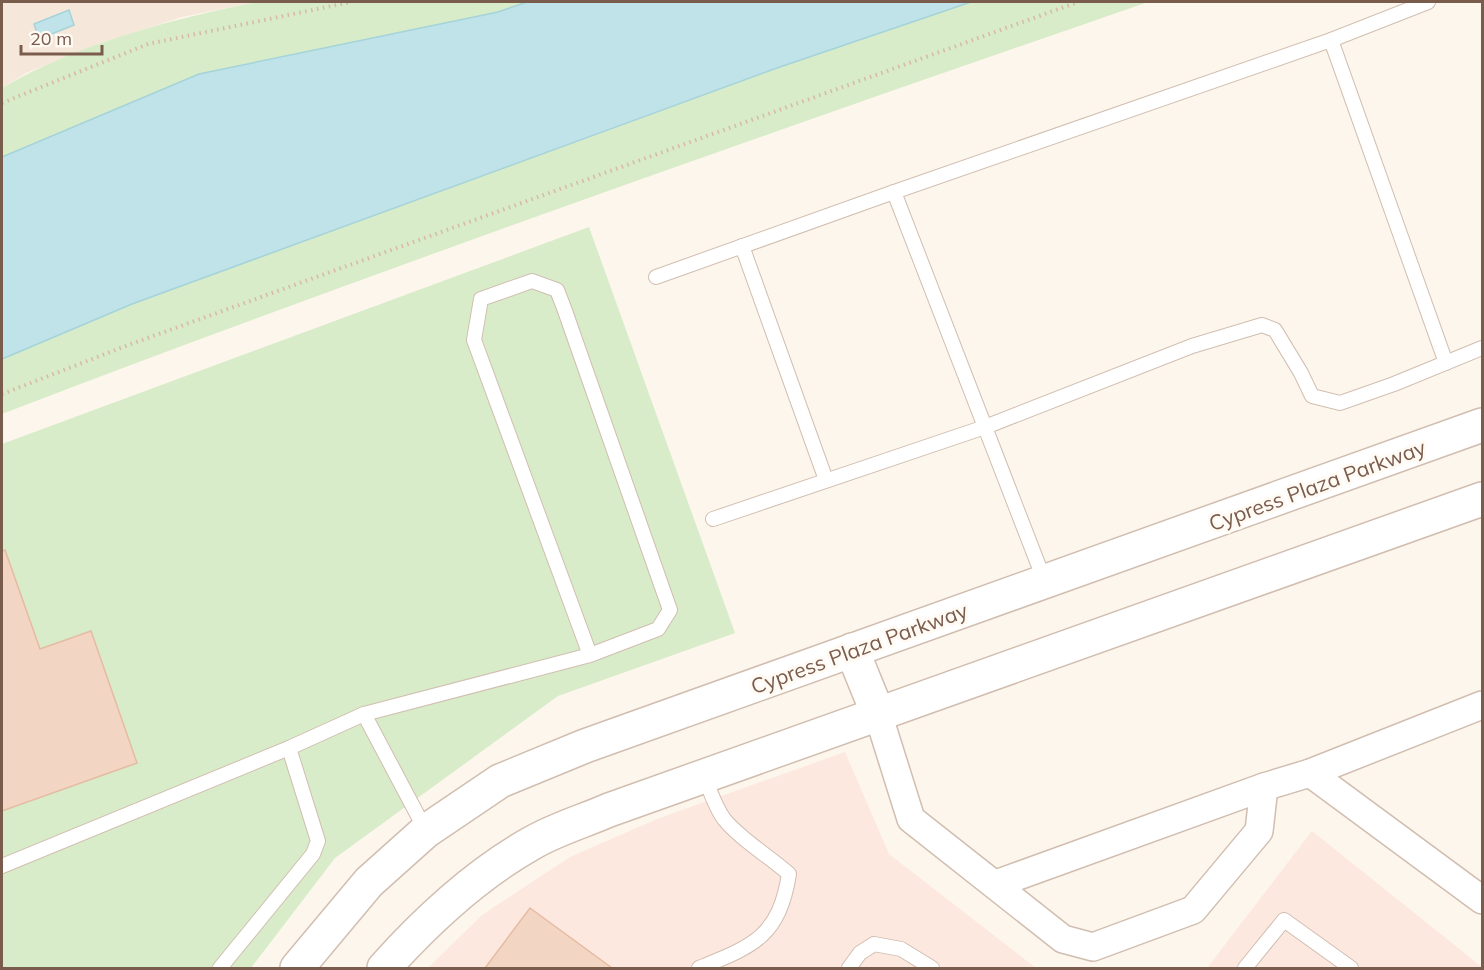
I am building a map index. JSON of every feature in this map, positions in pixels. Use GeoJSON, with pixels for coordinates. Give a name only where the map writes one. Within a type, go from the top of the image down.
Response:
{"type":"FeatureCollection","features":[{"type":"Feature","properties":{"kind":"street","name":"Cypress Plaza Parkway"},"geometry":{"type":"LineString","coordinates":[[297,969],[369,882],[426,831],[500,781],[585,746],[1482,425]]}},
{"type":"Feature","properties":{"kind":"street"},"geometry":{"type":"LineString","coordinates":[[384,969],[417,931],[468,886],[533,842],[609,810],[1482,498]]}},
{"type":"Feature","properties":{"kind":"street"},"geometry":{"type":"LineString","coordinates":[[852,650],[878,714],[911,819],[1063,939],[1093,947],[1193,910],[1259,831],[1264,787]]}},
{"type":"Feature","properties":{"kind":"street"},"geometry":{"type":"LineString","coordinates":[[996,884],[1264,787],[1310,773],[1482,705]]}},
{"type":"Feature","properties":{"kind":"street"},"geometry":{"type":"LineString","coordinates":[[1310,773],[1482,900]]}},
{"type":"Feature","properties":{"kind":"lane"},"geometry":{"type":"LineString","coordinates":[[656,277],[1331,40],[1428,2]]}},
{"type":"Feature","properties":{"kind":"lane"},"geometry":{"type":"LineString","coordinates":[[1331,40],[1446,363]]}},
{"type":"Feature","properties":{"kind":"lane"},"geometry":{"type":"LineString","coordinates":[[894,192],[1045,582]]}},
{"type":"Feature","properties":{"kind":"lane"},"geometry":{"type":"LineString","coordinates":[[742,246],[826,480]]}},
{"type":"Feature","properties":{"kind":"lane"},"geometry":{"type":"LineString","coordinates":[[2,866],[289,748],[364,714],[590,655],[658,629],[670,610],[557,290],[532,281],[482,299],[474,340],[590,655]]}},
{"type":"Feature","properties":{"kind":"lane"},"geometry":{"type":"LineString","coordinates":[[712,519],[985,427],[1192,346],[1262,325],[1275,330],[1312,396],[1340,403],[1482,348]]}},
{"type":"Feature","properties":{"kind":"lane"},"geometry":{"type":"LineString","coordinates":[[364,714],[426,831]]}},
{"type":"Feature","properties":{"kind":"lane"},"geometry":{"type":"LineString","coordinates":[[220,969],[313,854],[318,841],[289,748]]}},
{"type":"Feature","properties":{"kind":"lane"},"geometry":{"type":"LineString","coordinates":[[699,969],[732,955],[765,935],[785,898],[789,874],[762,850],[736,833],[723,817],[704,776]]}},
{"type":"Feature","properties":{"kind":"lane"},"geometry":{"type":"LineString","coordinates":[[1245,969],[1284,920],[1351,969]]}},
{"type":"Feature","properties":{"kind":"lane"},"geometry":{"type":"LineString","coordinates":[[849,969],[861,953],[873,944],[901,950],[932,969]]}},
{"type":"Feature","properties":{"kind":"path"},"geometry":{"type":"LineString","coordinates":[[2,103],[148,44],[351,2]]}},
{"type":"Feature","properties":{"kind":"path"},"geometry":{"type":"LineString","coordinates":[[2,394],[142,340],[1078,2]]}},
{"type":"Feature","properties":{"kind":"shaded area"},"geometry":{"type":"Polygon","coordinates":[[[2,2],[256,2],[182,17],[104,42],[26,73],[2,88],[2,2]]]}},
{"type":"Feature","properties":{"kind":"shaded area"},"geometry":{"type":"Polygon","coordinates":[[[845,752],[889,854],[1036,968],[428,968],[482,915],[570,857],[657,819],[845,752]]]}},
{"type":"Feature","properties":{"kind":"shaded area"},"geometry":{"type":"Polygon","coordinates":[[[1312,831],[1482,967],[1482,968],[1207,968],[1312,831]]]}},
{"type":"Feature","properties":{"kind":"green space"},"geometry":{"type":"Polygon","coordinates":[[[256,2],[1148,2],[430,255],[2,414],[2,88],[62,58],[125,35],[256,2]]]}},
{"type":"Feature","properties":{"kind":"green space"},"geometry":{"type":"Polygon","coordinates":[[[589,227],[735,633],[558,696],[335,858],[251,968],[2,968],[2,444],[589,227]]]}},
{"type":"Feature","properties":{"kind":"water"},"geometry":{"type":"Polygon","coordinates":[[[527,2],[971,2],[777,68],[132,304],[2,359],[2,157],[199,74],[498,12],[527,2]]]}},
{"type":"Feature","properties":{"kind":"water"},"geometry":{"type":"Polygon","coordinates":[[[69,10],[74,25],[39,39],[34,24],[69,10]]]}},
{"type":"Feature","properties":{"kind":"building"},"geometry":{"type":"Polygon","coordinates":[[[5,550],[40,649],[91,631],[137,763],[2,811],[2,551],[5,550]]]}},
{"type":"Feature","properties":{"kind":"building"},"geometry":{"type":"Polygon","coordinates":[[[530,908],[612,968],[485,968],[530,908]]]}}]}
